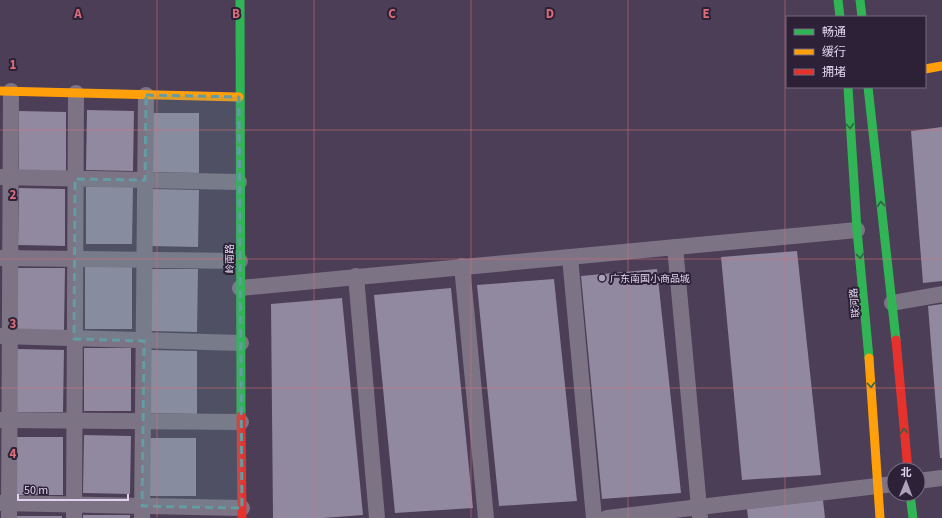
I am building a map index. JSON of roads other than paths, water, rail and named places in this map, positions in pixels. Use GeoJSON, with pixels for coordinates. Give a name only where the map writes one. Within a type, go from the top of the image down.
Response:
{"type":"FeatureCollection","features":[{"type":"Feature","properties":{"kind":"main road","name":"岭南路"},"geometry":{"type":"LineString","coordinates":[[240,0],[238,97],[242,513]]}},
{"type":"Feature","properties":{"kind":"main road"},"geometry":{"type":"LineString","coordinates":[[838,0],[840,16]]}},
{"type":"Feature","properties":{"kind":"main road"},"geometry":{"type":"LineString","coordinates":[[860,0],[862,16]]}},
{"type":"Feature","properties":{"kind":"main road"},"geometry":{"type":"LineString","coordinates":[[926,69],[942,66]]}},
{"type":"Feature","properties":{"kind":"main road","name":"联河路"},"geometry":{"type":"LineString","coordinates":[[848,88],[857,230],[865,304],[880,518]]}},
{"type":"Feature","properties":{"kind":"main road"},"geometry":{"type":"LineString","coordinates":[[868,88],[892,303],[907,462]]}},
{"type":"Feature","properties":{"kind":"main road"},"geometry":{"type":"LineString","coordinates":[[6,91],[238,97]]}},
{"type":"Feature","properties":{"kind":"main road"},"geometry":{"type":"LineString","coordinates":[[911,502],[913,518]]}},
{"type":"Feature","properties":{"kind":"street"},"geometry":{"type":"LineString","coordinates":[[6,91],[6,508],[74,511],[242,513]]}},
{"type":"Feature","properties":{"kind":"street"},"geometry":{"type":"LineString","coordinates":[[74,511],[76,93]]}},
{"type":"Feature","properties":{"kind":"street"},"geometry":{"type":"LineString","coordinates":[[142,512],[146,95]]}},
{"type":"Feature","properties":{"kind":"street"},"geometry":{"type":"LineString","coordinates":[[5,178],[239,182]]}},
{"type":"Feature","properties":{"kind":"street"},"geometry":{"type":"LineString","coordinates":[[240,288],[857,230]]}},
{"type":"Feature","properties":{"kind":"street"},"geometry":{"type":"LineString","coordinates":[[676,247],[699,513]]}},
{"type":"Feature","properties":{"kind":"street"},"geometry":{"type":"LineString","coordinates":[[570,256],[594,518]]}},
{"type":"Feature","properties":{"kind":"street"},"geometry":{"type":"LineString","coordinates":[[5,258],[240,260]]}},
{"type":"Feature","properties":{"kind":"street"},"geometry":{"type":"LineString","coordinates":[[462,266],[486,518]]}},
{"type":"Feature","properties":{"kind":"street"},"geometry":{"type":"LineString","coordinates":[[356,276],[377,518]]}},
{"type":"Feature","properties":{"kind":"street"},"geometry":{"type":"LineString","coordinates":[[892,303],[942,294]]}},
{"type":"Feature","properties":{"kind":"street"},"geometry":{"type":"LineString","coordinates":[[5,337],[240,343]]}},
{"type":"Feature","properties":{"kind":"street"},"geometry":{"type":"LineString","coordinates":[[5,420],[241,422]]}},
{"type":"Feature","properties":{"kind":"street"},"geometry":{"type":"LineString","coordinates":[[926,480],[942,478]]}},
{"type":"Feature","properties":{"kind":"street"},"geometry":{"type":"LineString","coordinates":[[607,518],[699,513],[886,485]]}},
{"type":"Feature","properties":{"kind":"place","name":"广东南国小商品城"},"geometry":{"type":"Point","coordinates":[602,278]}}]}
